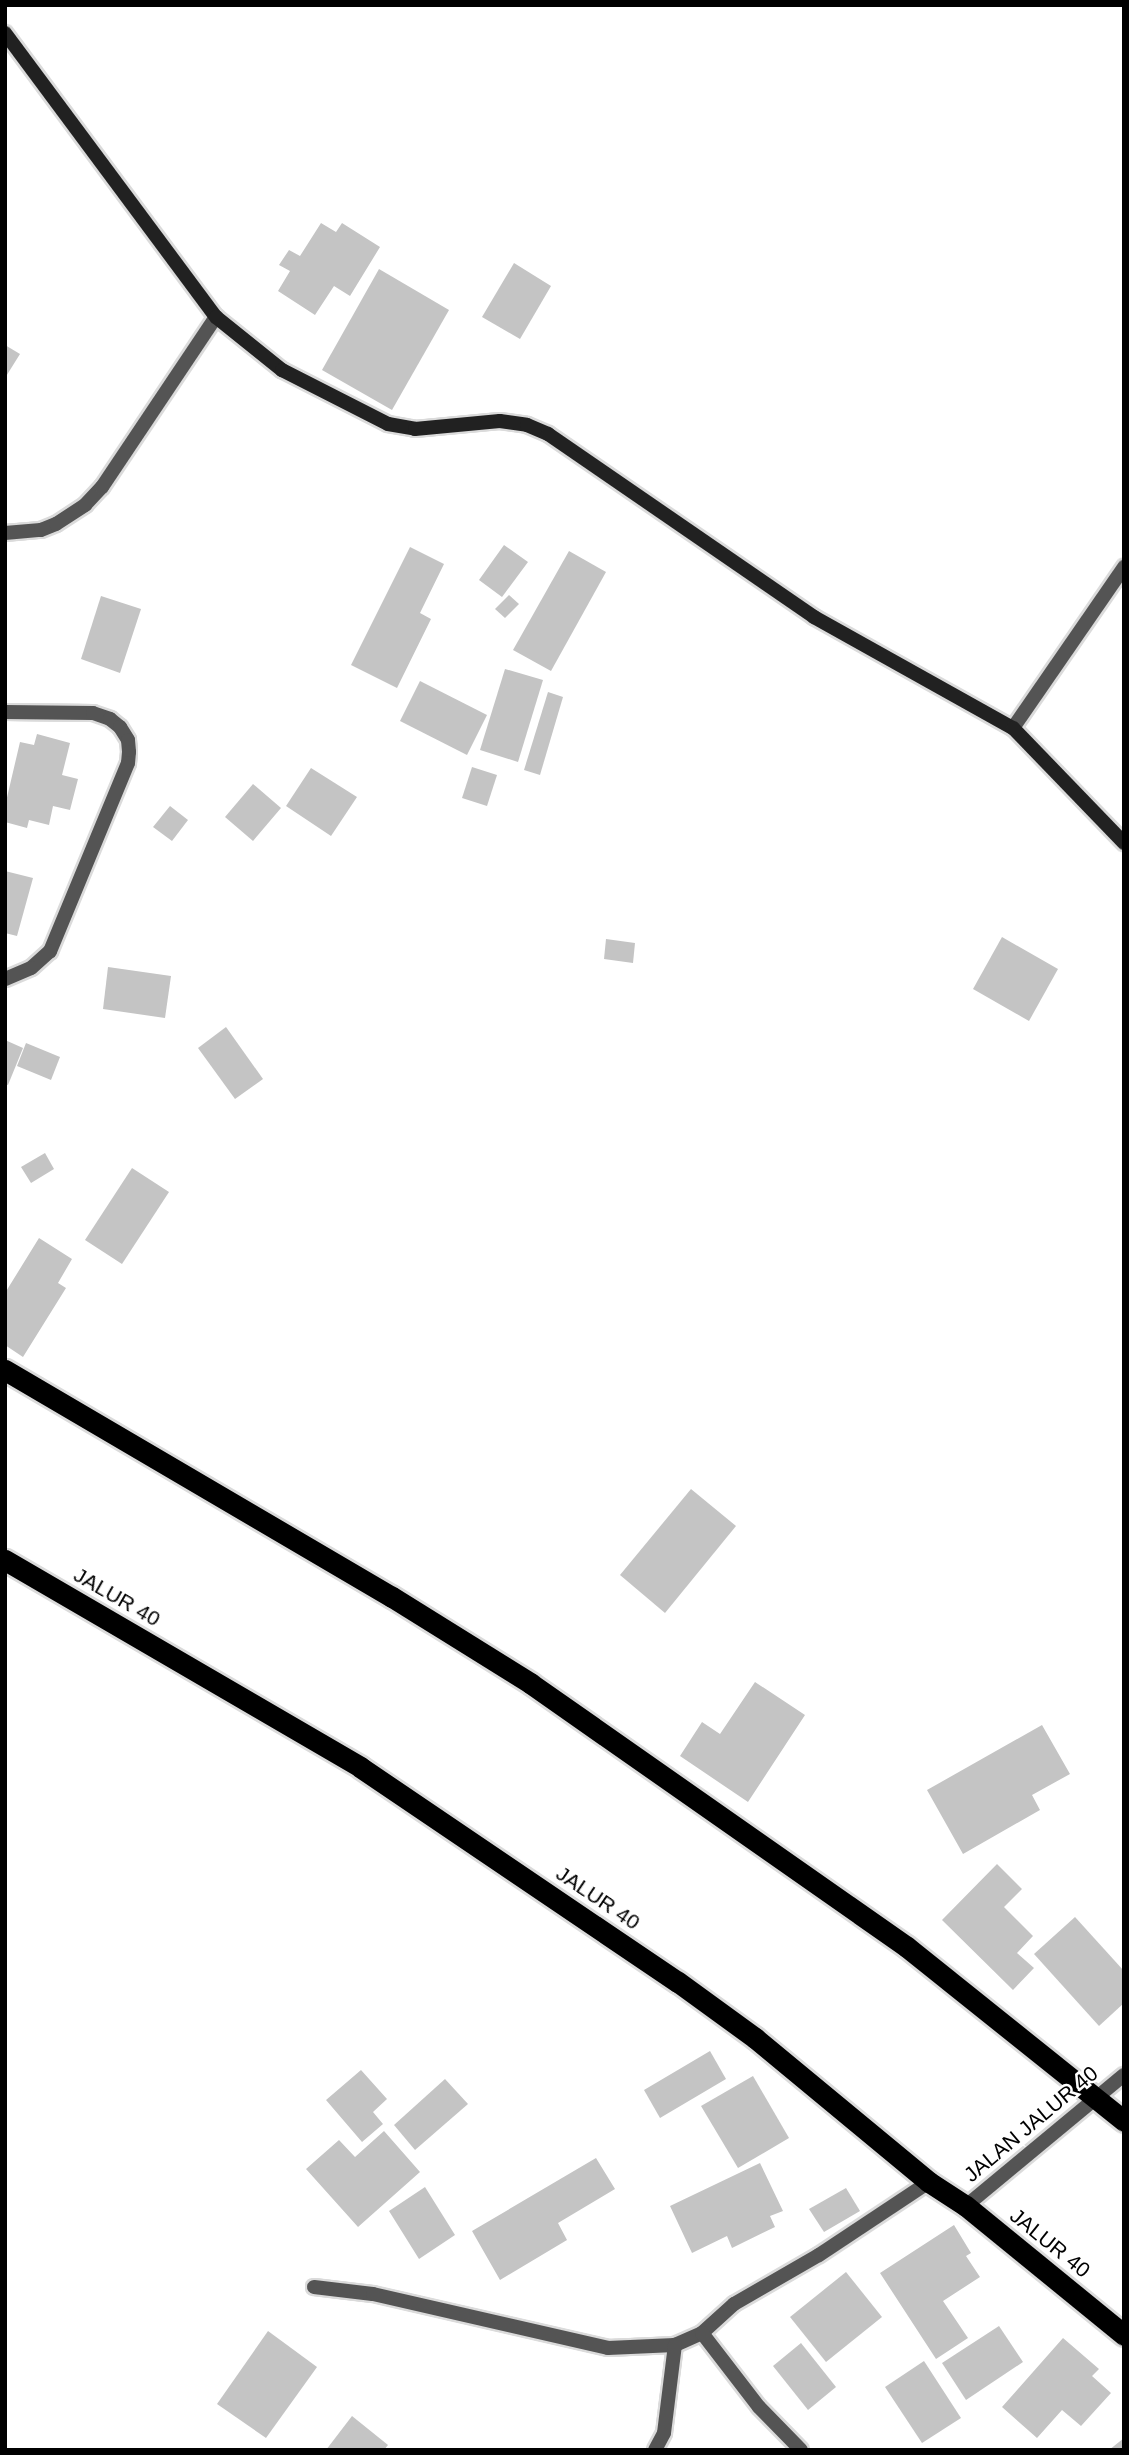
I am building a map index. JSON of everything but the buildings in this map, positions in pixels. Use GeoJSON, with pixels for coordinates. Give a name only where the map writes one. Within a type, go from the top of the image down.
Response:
{"type":"FeatureCollection","features":[{"type":"Feature","properties":{"kind":"highway"},"geometry":{"type":"LineString","coordinates":[[5,1370],[392,1597],[530,1683],[907,1947],[1124,2121]]}},
{"type":"Feature","properties":{"kind":"highway","name":"JALUR 40"},"geometry":{"type":"LineString","coordinates":[[5,1560],[360,1766],[678,1982],[755,2038],[929,2182],[966,2206],[1124,2335]]}},
{"type":"Feature","properties":{"kind":"street"},"geometry":{"type":"LineString","coordinates":[[5,33],[216,317],[282,370],[388,424],[415,429],[500,421],[527,425],[548,434],[814,617],[1013,728],[1124,843]]}},
{"type":"Feature","properties":{"kind":"street"},"geometry":{"type":"LineString","coordinates":[[5,533],[56,524],[93,496],[216,317]]}},
{"type":"Feature","properties":{"kind":"street"},"geometry":{"type":"LineString","coordinates":[[1013,728],[1124,567]]}},
{"type":"Feature","properties":{"kind":"street"},"geometry":{"type":"LineString","coordinates":[[5,712],[93,713],[110,719],[120,727],[128,740],[130,752],[128,763],[50,951],[31,968],[5,979]]}},
{"type":"Feature","properties":{"kind":"street","name":"JALAN JALUR 40"},"geometry":{"type":"LineString","coordinates":[[966,2206],[1124,2075]]}},
{"type":"Feature","properties":{"kind":"street"},"geometry":{"type":"LineString","coordinates":[[314,2287],[373,2294],[608,2348],[675,2345],[702,2333],[734,2304],[819,2255],[929,2182]]}},
{"type":"Feature","properties":{"kind":"street"},"geometry":{"type":"LineString","coordinates":[[702,2333],[759,2407],[801,2450]]}},
{"type":"Feature","properties":{"kind":"street"},"geometry":{"type":"LineString","coordinates":[[655,2450],[664,2433],[675,2345]]}}]}
